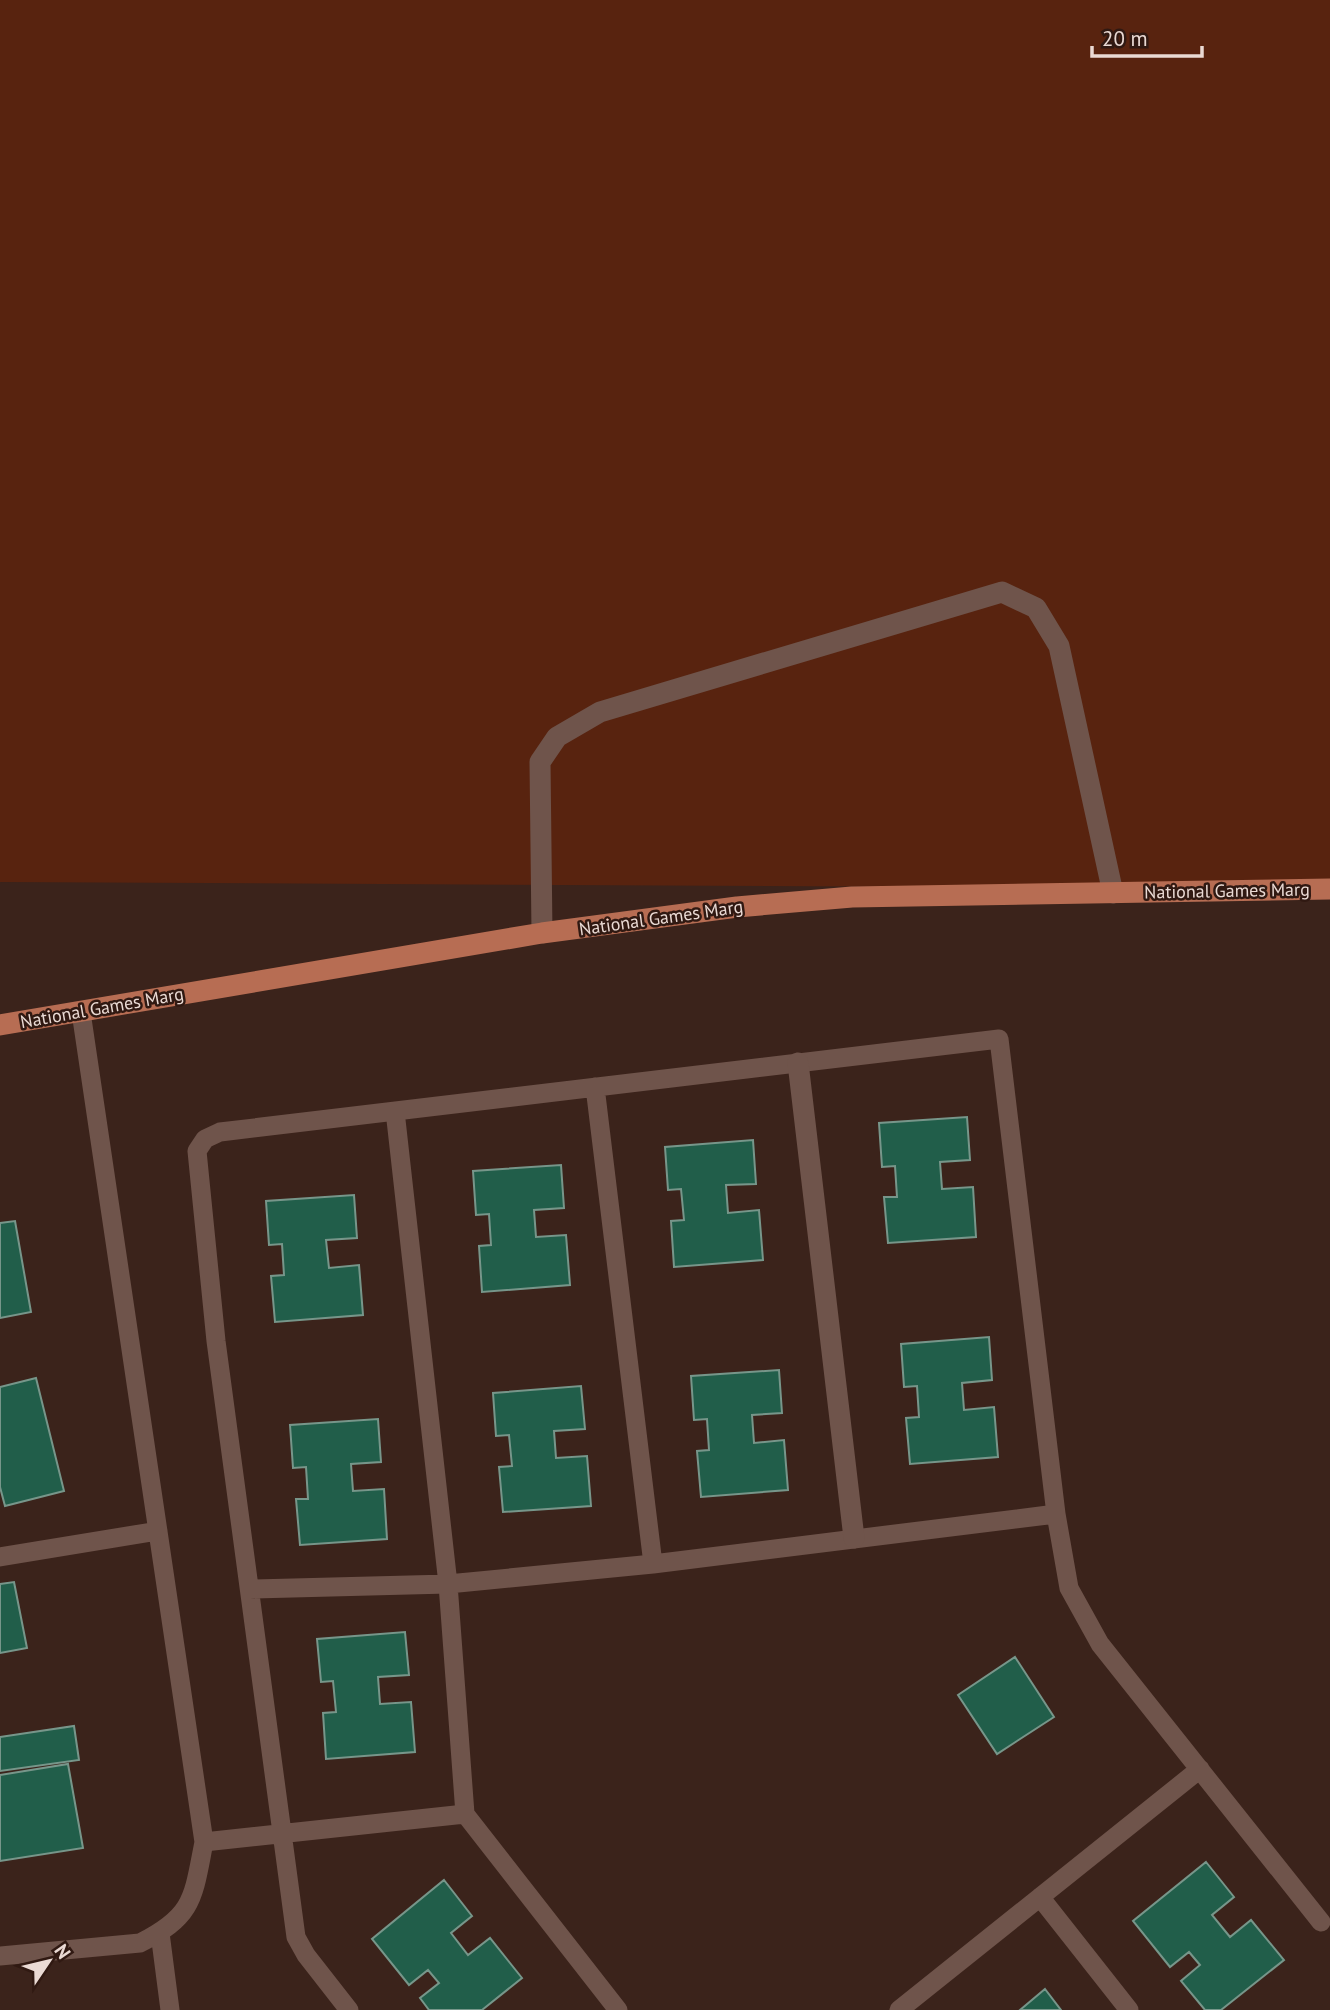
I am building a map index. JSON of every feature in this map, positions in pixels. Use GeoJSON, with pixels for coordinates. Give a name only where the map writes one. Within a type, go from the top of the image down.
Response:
{"type":"FeatureCollection","features":[{"type":"Feature","properties":{"kind":"main road","name":"National Games Marg"},"geometry":{"type":"LineString","coordinates":[[0,1025],[542,933],[737,906],[852,897],[1330,889]]}},
{"type":"Feature","properties":{"kind":"street"},"geometry":{"type":"LineString","coordinates":[[542,933],[540,762],[557,737],[600,712],[1002,592],[1036,608],[1059,646],[1113,893]]}},
{"type":"Feature","properties":{"kind":"street"},"geometry":{"type":"LineString","coordinates":[[799,1063],[854,1538]]}},
{"type":"Feature","properties":{"kind":"lane"},"geometry":{"type":"LineString","coordinates":[[0,1956],[139,1943],[160,1933],[180,1916],[193,1897],[204,1842],[81,1012]]}},
{"type":"Feature","properties":{"kind":"lane"},"geometry":{"type":"LineString","coordinates":[[349,2010],[306,1955],[296,1937],[216,1341],[197,1151],[205,1139],[220,1132],[999,1039],[1056,1514],[1069,1588],[1100,1644],[1321,1922]]}},
{"type":"Feature","properties":{"kind":"lane"},"geometry":{"type":"LineString","coordinates":[[594,1087],[653,1564]]}},
{"type":"Feature","properties":{"kind":"lane"},"geometry":{"type":"LineString","coordinates":[[395,1111],[448,1584],[465,1814],[618,2010]]}},
{"type":"Feature","properties":{"kind":"lane"},"geometry":{"type":"LineString","coordinates":[[250,1589],[448,1584],[653,1564],[1056,1514]]}},
{"type":"Feature","properties":{"kind":"lane"},"geometry":{"type":"LineString","coordinates":[[0,1557],[158,1531]]}},
{"type":"Feature","properties":{"kind":"lane"},"geometry":{"type":"LineString","coordinates":[[899,2010],[1200,1769]]}},
{"type":"Feature","properties":{"kind":"lane"},"geometry":{"type":"LineString","coordinates":[[204,1842],[465,1814]]}},
{"type":"Feature","properties":{"kind":"lane"},"geometry":{"type":"LineString","coordinates":[[1040,1897],[1129,2010]]}},
{"type":"Feature","properties":{"kind":"lane"},"geometry":{"type":"LineString","coordinates":[[160,1933],[170,2010]]}},
{"type":"Feature","properties":{"kind":"shaded area"},"geometry":{"type":"Polygon","coordinates":[[[0,0],[1330,0],[1330,889],[0,882],[0,0]]]}},
{"type":"Feature","properties":{"kind":"building"},"geometry":{"type":"Polygon","coordinates":[[[967,1117],[970,1160],[940,1162],[942,1189],[973,1187],[976,1237],[888,1243],[884,1197],[897,1197],[895,1166],[882,1167],[879,1123],[967,1117]]]}},
{"type":"Feature","properties":{"kind":"building"},"geometry":{"type":"Polygon","coordinates":[[[753,1140],[756,1184],[726,1185],[728,1213],[759,1210],[763,1260],[674,1267],[671,1221],[684,1220],[681,1189],[668,1190],[665,1147],[753,1140]]]}},
{"type":"Feature","properties":{"kind":"building"},"geometry":{"type":"Polygon","coordinates":[[[561,1165],[564,1208],[534,1210],[536,1237],[566,1235],[570,1285],[482,1292],[479,1246],[491,1245],[489,1214],[476,1215],[473,1171],[561,1165]]]}},
{"type":"Feature","properties":{"kind":"building"},"geometry":{"type":"Polygon","coordinates":[[[354,1195],[357,1238],[326,1240],[329,1268],[359,1265],[363,1315],[275,1322],[271,1276],[284,1275],[282,1244],[269,1245],[266,1201],[354,1195]]]}},
{"type":"Feature","properties":{"kind":"building"},"geometry":{"type":"Polygon","coordinates":[[[15,1221],[31,1312],[0,1318],[0,1223],[15,1221]]]}},
{"type":"Feature","properties":{"kind":"building"},"geometry":{"type":"Polygon","coordinates":[[[989,1337],[992,1380],[962,1383],[964,1410],[994,1407],[998,1457],[910,1464],[906,1418],[919,1417],[917,1386],[904,1387],[901,1344],[989,1337]]]}},
{"type":"Feature","properties":{"kind":"building"},"geometry":{"type":"Polygon","coordinates":[[[779,1370],[782,1413],[752,1415],[754,1443],[784,1440],[788,1490],[701,1497],[697,1451],[709,1450],[707,1419],[694,1420],[691,1376],[779,1370]]]}},
{"type":"Feature","properties":{"kind":"building"},"geometry":{"type":"Polygon","coordinates":[[[36,1378],[64,1491],[5,1506],[0,1487],[0,1387],[36,1378]]]}},
{"type":"Feature","properties":{"kind":"building"},"geometry":{"type":"Polygon","coordinates":[[[581,1386],[585,1429],[554,1431],[556,1458],[587,1456],[591,1506],[503,1512],[499,1467],[512,1466],[509,1435],[496,1436],[493,1393],[581,1386]]]}},
{"type":"Feature","properties":{"kind":"building"},"geometry":{"type":"Polygon","coordinates":[[[378,1419],[381,1462],[351,1464],[353,1491],[384,1489],[387,1539],[300,1545],[296,1499],[308,1499],[306,1467],[293,1468],[290,1425],[378,1419]]]}},
{"type":"Feature","properties":{"kind":"building"},"geometry":{"type":"Polygon","coordinates":[[[14,1582],[27,1648],[0,1653],[0,1584],[14,1582]]]}},
{"type":"Feature","properties":{"kind":"building"},"geometry":{"type":"Polygon","coordinates":[[[405,1632],[409,1675],[378,1677],[380,1704],[411,1702],[415,1752],[326,1759],[323,1713],[336,1712],[333,1681],[321,1682],[317,1639],[405,1632]]]}},
{"type":"Feature","properties":{"kind":"building"},"geometry":{"type":"Polygon","coordinates":[[[1015,1657],[1054,1717],[997,1754],[958,1695],[1015,1657]]]}},
{"type":"Feature","properties":{"kind":"building"},"geometry":{"type":"Polygon","coordinates":[[[74,1726],[79,1760],[0,1771],[0,1737],[74,1726]]]}},
{"type":"Feature","properties":{"kind":"building"},"geometry":{"type":"Polygon","coordinates":[[[68,1764],[83,1848],[0,1861],[0,1775],[68,1764]]]}},
{"type":"Feature","properties":{"kind":"building"},"geometry":{"type":"Polygon","coordinates":[[[1206,1862],[1234,1897],[1212,1915],[1230,1937],[1251,1920],[1284,1960],[1221,2010],[1205,2010],[1181,1981],[1200,1965],[1189,1952],[1170,1967],[1133,1921],[1206,1862]]]}},
{"type":"Feature","properties":{"kind":"building"},"geometry":{"type":"Polygon","coordinates":[[[444,1880],[472,1916],[451,1933],[468,1955],[490,1938],[522,1978],[482,2010],[429,2010],[420,1998],[439,1983],[428,1970],[409,1985],[372,1939],[444,1880]]]}},
{"type":"Feature","properties":{"kind":"building"},"geometry":{"type":"Polygon","coordinates":[[[1045,1989],[1061,2010],[1020,2010],[1045,1989]]]}}]}
